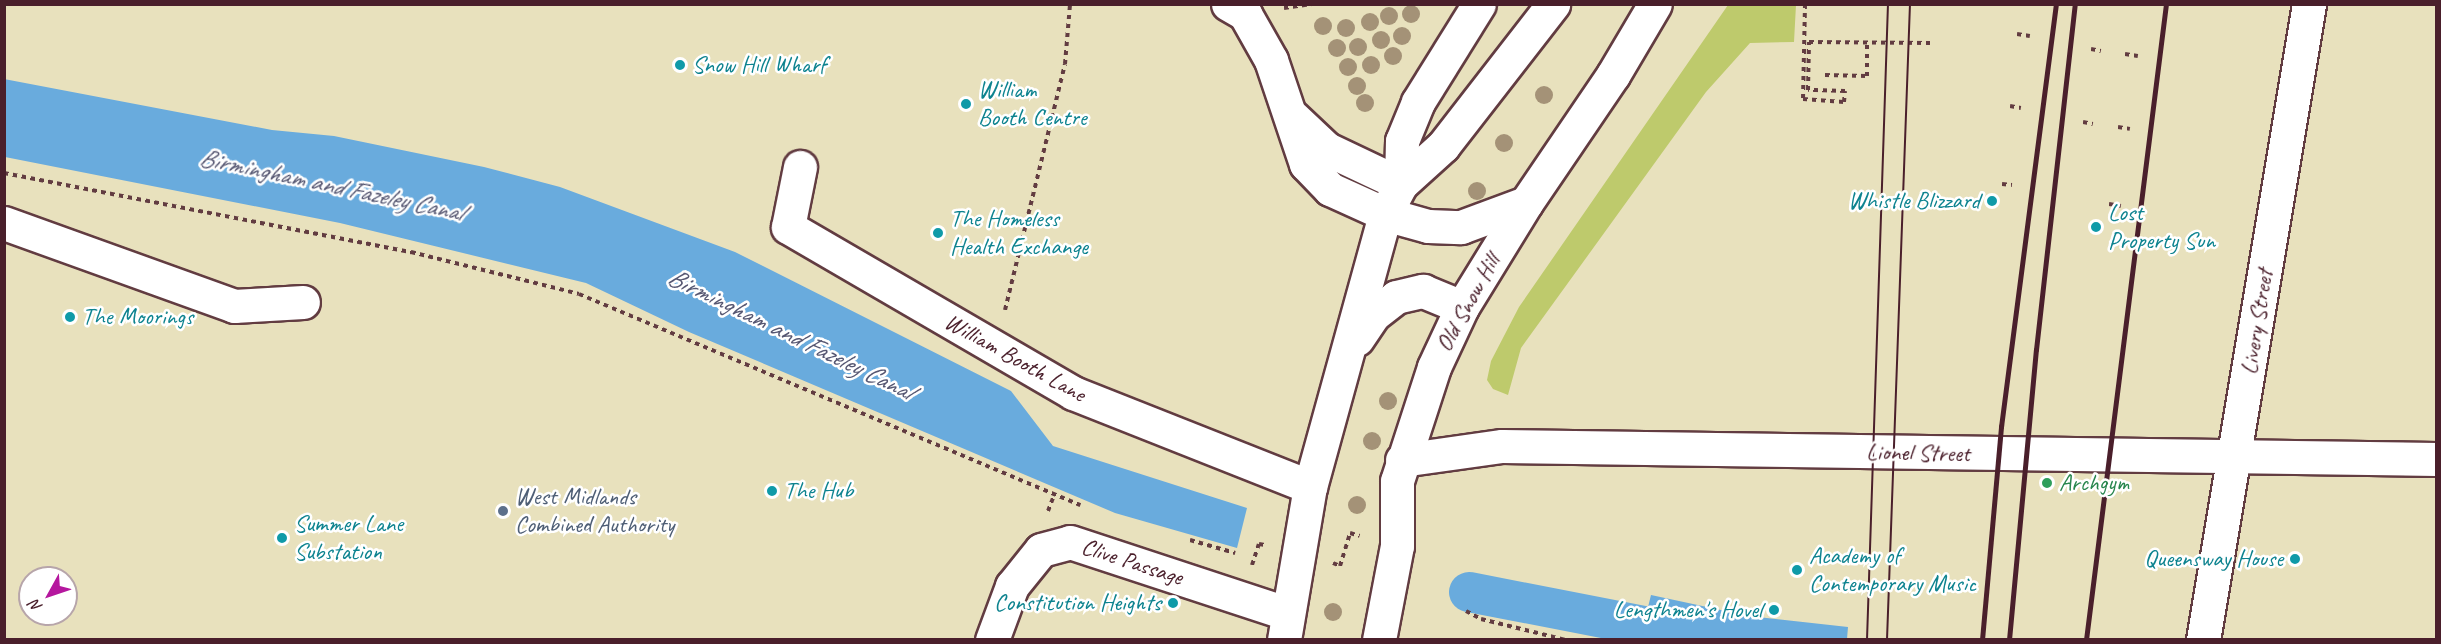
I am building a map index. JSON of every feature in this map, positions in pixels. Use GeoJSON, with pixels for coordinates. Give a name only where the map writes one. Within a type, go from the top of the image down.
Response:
{"type":"FeatureCollection","features":[{"type":"Feature","properties":{"kind":"street"},"geometry":{"type":"LineString","coordinates":[[1228,4],[1245,14],[1271,60],[1292,116],[1306,164],[1326,185],[1385,214],[1428,226],[1461,227],[1526,203]]}},
{"type":"Feature","properties":{"kind":"street"},"geometry":{"type":"LineString","coordinates":[[1401,184],[1402,141],[1418,102],[1479,4]]}},
{"type":"Feature","properties":{"kind":"street"},"geometry":{"type":"LineString","coordinates":[[1285,626],[1310,487],[1385,214],[1401,184],[1443,146],[1553,4]]}},
{"type":"Feature","properties":{"kind":"street","name":"Old Snow Hill"},"geometry":{"type":"LineString","coordinates":[[1379,639],[1397,546],[1397,481],[1401,460],[1434,367],[1462,307],[1526,203],[1613,75],[1655,4]]}},
{"type":"Feature","properties":{"kind":"street","name":"Livery Street"},"geometry":{"type":"LineString","coordinates":[[2203,639],[2309,4]]}},
{"type":"Feature","properties":{"kind":"street"},"geometry":{"type":"LineString","coordinates":[[1292,116],[1327,149],[1401,184]]}},
{"type":"Feature","properties":{"kind":"street","name":"William Booth Lane"},"geometry":{"type":"LineString","coordinates":[[800,167],[788,227],[1073,393],[1310,487]]}},
{"type":"Feature","properties":{"kind":"street"},"geometry":{"type":"LineString","coordinates":[[4,223],[234,306],[303,302]]}},
{"type":"Feature","properties":{"kind":"street"},"geometry":{"type":"LineString","coordinates":[[1349,351],[1373,315],[1396,297],[1423,291],[1462,307]]}},
{"type":"Feature","properties":{"kind":"street","name":"Lionel Street"},"geometry":{"type":"LineString","coordinates":[[1401,460],[1502,446],[2436,459]]}},
{"type":"Feature","properties":{"kind":"street","name":"Clive Passage"},"geometry":{"type":"LineString","coordinates":[[992,639],[1012,586],[1041,550],[1070,542],[1285,626]]}},
{"type":"Feature","properties":{"kind":"street"},"geometry":{"type":"LineString","coordinates":[[1354,639],[1384,604]]}},
{"type":"Feature","properties":{"kind":"path"},"geometry":{"type":"LineString","coordinates":[[995,349],[1065,64],[1070,4]]}},
{"type":"Feature","properties":{"kind":"path"},"geometry":{"type":"LineString","coordinates":[[1805,4],[1803,99],[1844,102],[1845,91],[1808,90],[1809,42],[1930,43]]}},
{"type":"Feature","properties":{"kind":"path"},"geometry":{"type":"LineString","coordinates":[[2017,34],[2030,36]]}},
{"type":"Feature","properties":{"kind":"path"},"geometry":{"type":"LineString","coordinates":[[1825,75],[1867,76],[1867,41]]}},
{"type":"Feature","properties":{"kind":"path"},"geometry":{"type":"LineString","coordinates":[[2091,49],[2101,51]]}},
{"type":"Feature","properties":{"kind":"path"},"geometry":{"type":"LineString","coordinates":[[2126,54],[2138,56]]}},
{"type":"Feature","properties":{"kind":"path"},"geometry":{"type":"LineString","coordinates":[[2010,106],[2021,108]]}},
{"type":"Feature","properties":{"kind":"path"},"geometry":{"type":"LineString","coordinates":[[2083,122],[2093,124]]}},
{"type":"Feature","properties":{"kind":"path"},"geometry":{"type":"LineString","coordinates":[[2118,127],[2130,129]]}},
{"type":"Feature","properties":{"kind":"path"},"geometry":{"type":"LineString","coordinates":[[4,173],[411,252],[579,294],[1054,495]]}},
{"type":"Feature","properties":{"kind":"path"},"geometry":{"type":"LineString","coordinates":[[2002,184],[2012,185]]}},
{"type":"Feature","properties":{"kind":"path"},"geometry":{"type":"LineString","coordinates":[[2109,204],[2121,206]]}},
{"type":"Feature","properties":{"kind":"path"},"geometry":{"type":"LineString","coordinates":[[1466,611],[1481,619],[1566,639]]}},
{"type":"Feature","properties":{"kind":"green space"},"geometry":{"type":"Polygon","coordinates":[[[1728,5],[1796,5],[1794,42],[1750,43],[1706,92],[1521,348],[1508,395],[1493,389],[1487,380],[1491,361],[1519,307],[1728,5]]]}},
{"type":"Feature","properties":{"kind":"water"},"geometry":{"type":"Polygon","coordinates":[[[4,79],[272,130],[334,136],[484,167],[560,187],[735,252],[1011,391],[1053,446],[1247,508],[1237,548],[1115,513],[689,332],[586,283],[340,223],[5,157],[4,79]]]}},
{"type":"Feature","properties":{"kind":"water"},"geometry":{"type":"Polygon","coordinates":[[[1651,595],[1749,616],[1848,627],[1847,639],[1642,639],[1625,624],[1663,617],[1667,610],[1648,607],[1651,595]]]}},
{"type":"Feature","properties":{"kind":"waterway","name":"Birmingham and Fazeley Canal"},"geometry":{"type":"LineString","coordinates":[[1469,592],[1716,640]]}},
{"type":"Feature","properties":{"kind":"tram line"},"geometry":{"type":"LineString","coordinates":[[1867,640],[1888,4]]}},
{"type":"Feature","properties":{"kind":"tram line"},"geometry":{"type":"LineString","coordinates":[[1887,640],[1910,4]]}},
{"type":"Feature","properties":{"kind":"railway"},"geometry":{"type":"LineString","coordinates":[[1982,640],[2001,427],[2056,4]]}},
{"type":"Feature","properties":{"kind":"railway"},"geometry":{"type":"LineString","coordinates":[[2009,640],[2036,350],[2075,4]]}},
{"type":"Feature","properties":{"kind":"railway"},"geometry":{"type":"LineString","coordinates":[[2086,640],[2166,4]]}},
{"type":"Feature","properties":{"kind":"place","name":"Snow Hill Wharf"},"geometry":{"type":"Point","coordinates":[680,65]}},
{"type":"Feature","properties":{"kind":"place","name":"William Booth Centre"},"geometry":{"type":"Point","coordinates":[966,104]}},
{"type":"Feature","properties":{"kind":"place","name":"Whistle Blizzard"},"geometry":{"type":"Point","coordinates":[1992,201]}},
{"type":"Feature","properties":{"kind":"place","name":"Lost Property Sun"},"geometry":{"type":"Point","coordinates":[2096,227]}},
{"type":"Feature","properties":{"kind":"place","name":"The Homeless Health Exchange"},"geometry":{"type":"Point","coordinates":[938,233]}},
{"type":"Feature","properties":{"kind":"place","name":"The Moorings"},"geometry":{"type":"Point","coordinates":[70,317]}},
{"type":"Feature","properties":{"kind":"place","name":"Archgym"},"geometry":{"type":"Point","coordinates":[2047,483]}},
{"type":"Feature","properties":{"kind":"place","name":"The Hub"},"geometry":{"type":"Point","coordinates":[772,491]}},
{"type":"Feature","properties":{"kind":"place","name":"West Midlands Combined Authority"},"geometry":{"type":"Point","coordinates":[503,511]}},
{"type":"Feature","properties":{"kind":"place","name":"Summer Lane Substation"},"geometry":{"type":"Point","coordinates":[282,538]}},
{"type":"Feature","properties":{"kind":"place","name":"Queensway House"},"geometry":{"type":"Point","coordinates":[2295,559]}},
{"type":"Feature","properties":{"kind":"place","name":"Academy of Contemporary Music"},"geometry":{"type":"Point","coordinates":[1797,570]}},
{"type":"Feature","properties":{"kind":"place","name":"Constitution Heights"},"geometry":{"type":"Point","coordinates":[1173,603]}},
{"type":"Feature","properties":{"kind":"place","name":"Lengthmen's Hovel"},"geometry":{"type":"Point","coordinates":[1774,610]}}]}
